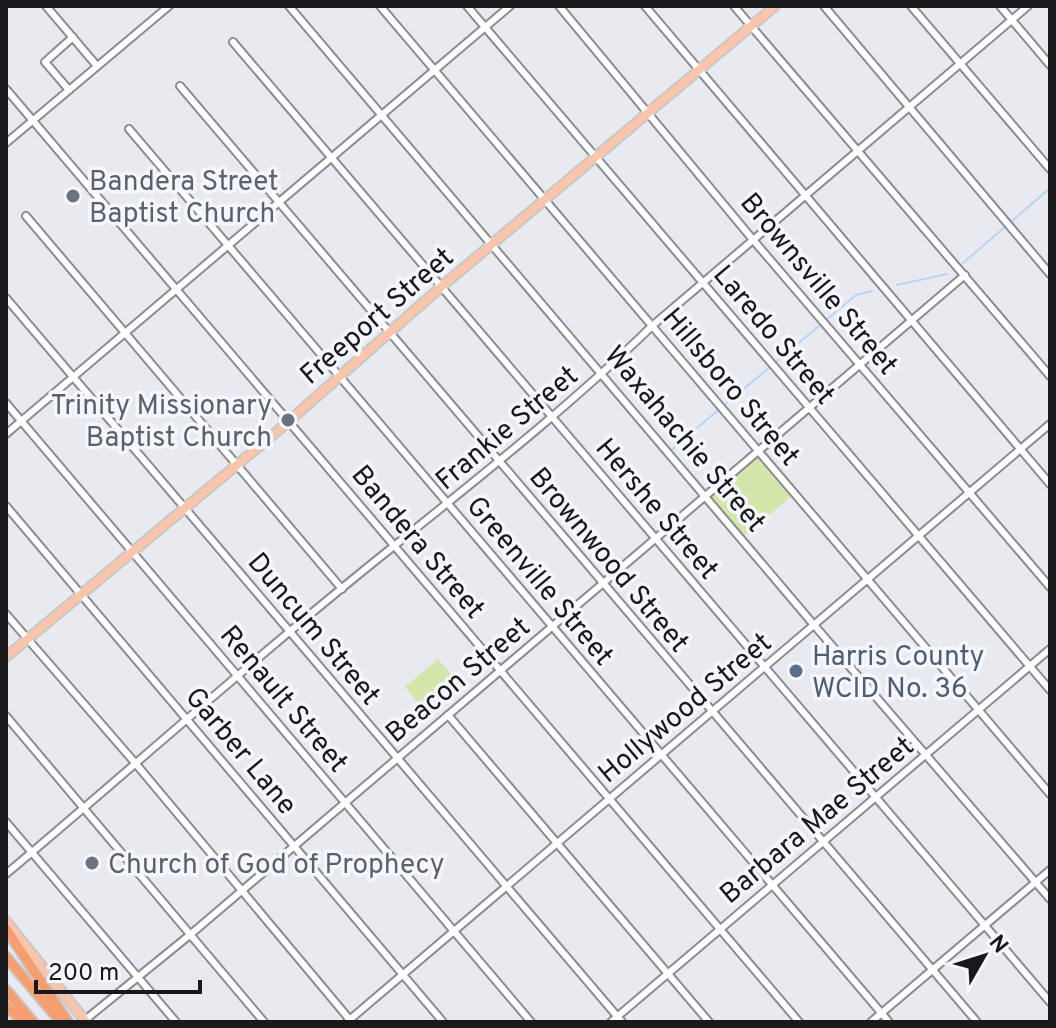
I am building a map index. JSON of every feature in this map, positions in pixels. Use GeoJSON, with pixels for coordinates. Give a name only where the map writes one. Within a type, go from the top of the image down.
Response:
{"type":"FeatureCollection","features":[{"type":"Feature","properties":{"kind":"highway"},"geometry":{"type":"LineString","coordinates":[[6,929],[68,1022]]}},
{"type":"Feature","properties":{"kind":"highway"},"geometry":{"type":"LineString","coordinates":[[6,957],[61,1022]]}},
{"type":"Feature","properties":{"kind":"highway"},"geometry":{"type":"LineString","coordinates":[[6,990],[33,1022]]}},
{"type":"Feature","properties":{"kind":"highway"},"geometry":{"type":"LineString","coordinates":[[6,1006],[24,1022]]}},
{"type":"Feature","properties":{"kind":"main road","name":"Freeport Street"},"geometry":{"type":"LineString","coordinates":[[6,657],[775,6]]}},
{"type":"Feature","properties":{"kind":"main road"},"geometry":{"type":"LineString","coordinates":[[6,921],[86,1021]]}},
{"type":"Feature","properties":{"kind":"street"},"geometry":{"type":"LineString","coordinates":[[46,6],[97,66]]}},
{"type":"Feature","properties":{"kind":"street"},"geometry":{"type":"LineString","coordinates":[[6,143],[160,9],[169,6]]}},
{"type":"Feature","properties":{"kind":"street","name":"Waxahachie Street"},"geometry":{"type":"LineString","coordinates":[[289,6],[1050,899]]}},
{"type":"Feature","properties":{"kind":"street","name":"Hillsboro Street"},"geometry":{"type":"LineString","coordinates":[[380,6],[1050,794]]}},
{"type":"Feature","properties":{"kind":"street","name":"Laredo Street"},"geometry":{"type":"LineString","coordinates":[[467,6],[1050,690]]}},
{"type":"Feature","properties":{"kind":"street"},"geometry":{"type":"LineString","coordinates":[[6,434],[510,6]]}},
{"type":"Feature","properties":{"kind":"street","name":"Brownsville Street"},"geometry":{"type":"LineString","coordinates":[[559,6],[754,241],[1050,587]]}},
{"type":"Feature","properties":{"kind":"street"},"geometry":{"type":"LineString","coordinates":[[645,6],[1050,484]]}},
{"type":"Feature","properties":{"kind":"street"},"geometry":{"type":"LineString","coordinates":[[734,6],[1050,376]]}},
{"type":"Feature","properties":{"kind":"street"},"geometry":{"type":"LineString","coordinates":[[824,6],[1050,274]]}},
{"type":"Feature","properties":{"kind":"street"},"geometry":{"type":"LineString","coordinates":[[911,6],[1050,169]]}},
{"type":"Feature","properties":{"kind":"street"},"geometry":{"type":"LineString","coordinates":[[1000,6],[1050,65]]}},
{"type":"Feature","properties":{"kind":"street","name":"Frankie Street"},"geometry":{"type":"LineString","coordinates":[[6,874],[342,589],[449,504],[603,374],[652,326],[1028,6]]}},
{"type":"Feature","properties":{"kind":"street"},"geometry":{"type":"LineString","coordinates":[[69,90],[45,62],[73,37]]}},
{"type":"Feature","properties":{"kind":"street","name":"Hershe Street"},"geometry":{"type":"LineString","coordinates":[[233,42],[1050,1002]]}},
{"type":"Feature","properties":{"kind":"street","name":"Brownwood Street"},"geometry":{"type":"LineString","coordinates":[[180,86],[977,1022]]}},
{"type":"Feature","properties":{"kind":"street","name":"Bandera Street"},"geometry":{"type":"LineString","coordinates":[[6,89],[799,1022]]}},
{"type":"Feature","properties":{"kind":"street","name":"Greenville Street"},"geometry":{"type":"LineString","coordinates":[[129,129],[889,1022]]}},
{"type":"Feature","properties":{"kind":"street"},"geometry":{"type":"LineString","coordinates":[[26,216],[342,589]]}},
{"type":"Feature","properties":{"kind":"street","name":"Beacon Street"},"geometry":{"type":"LineString","coordinates":[[86,1021],[965,275]]}},
{"type":"Feature","properties":{"kind":"street","name":"Duncum Street"},"geometry":{"type":"LineString","coordinates":[[6,298],[617,1020]]}},
{"type":"Feature","properties":{"kind":"street","name":"Renault Street"},"geometry":{"type":"LineString","coordinates":[[6,403],[531,1022]]}},
{"type":"Feature","properties":{"kind":"street","name":"Hollywood Street"},"geometry":{"type":"LineString","coordinates":[[349,1021],[1050,424]]}},
{"type":"Feature","properties":{"kind":"street","name":"Garber Lane"},"geometry":{"type":"LineString","coordinates":[[6,506],[443,1022]]}},
{"type":"Feature","properties":{"kind":"street"},"geometry":{"type":"LineString","coordinates":[[6,614],[136,764],[349,1021]]}},
{"type":"Feature","properties":{"kind":"street","name":"Barbara Mae Street"},"geometry":{"type":"LineString","coordinates":[[617,1020],[1050,649]]}},
{"type":"Feature","properties":{"kind":"street"},"geometry":{"type":"LineString","coordinates":[[448,715],[709,1022]]}},
{"type":"Feature","properties":{"kind":"street"},"geometry":{"type":"LineString","coordinates":[[6,716],[264,1022]]}},
{"type":"Feature","properties":{"kind":"street"},"geometry":{"type":"LineString","coordinates":[[6,822],[176,1022]]}},
{"type":"Feature","properties":{"kind":"street"},"geometry":{"type":"LineString","coordinates":[[871,1022],[1050,870]]}},
{"type":"Feature","properties":{"kind":"green space"},"geometry":{"type":"Polygon","coordinates":[[[754,456],[792,496],[744,536],[709,494],[754,456]]]}},
{"type":"Feature","properties":{"kind":"green space"},"geometry":{"type":"Polygon","coordinates":[[[438,659],[456,680],[423,709],[405,687],[438,659]]]}},
{"type":"Feature","properties":{"kind":"waterway"},"geometry":{"type":"LineString","coordinates":[[1011,222],[1050,188]]}},
{"type":"Feature","properties":{"kind":"waterway"},"geometry":{"type":"LineString","coordinates":[[963,263],[1005,227]]}},
{"type":"Feature","properties":{"kind":"waterway"},"geometry":{"type":"LineString","coordinates":[[897,285],[947,274]]}},
{"type":"Feature","properties":{"kind":"waterway"},"geometry":{"type":"LineString","coordinates":[[827,319],[856,295],[872,291]]}},
{"type":"Feature","properties":{"kind":"waterway"},"geometry":{"type":"LineString","coordinates":[[776,362],[820,325]]}},
{"type":"Feature","properties":{"kind":"waterway"},"geometry":{"type":"LineString","coordinates":[[724,405],[769,368]]}},
{"type":"Feature","properties":{"kind":"waterway"},"geometry":{"type":"LineString","coordinates":[[669,452],[717,411]]}},
{"type":"Feature","properties":{"kind":"place","name":"Bandera Street Baptist Church"},"geometry":{"type":"Point","coordinates":[73,196]}},
{"type":"Feature","properties":{"kind":"place","name":"Trinity Missionary Baptist Church"},"geometry":{"type":"Point","coordinates":[288,420]}},
{"type":"Feature","properties":{"kind":"place","name":"Harris County WCID No. 36"},"geometry":{"type":"Point","coordinates":[796,671]}},
{"type":"Feature","properties":{"kind":"place","name":"Church of God of Prophecy"},"geometry":{"type":"Point","coordinates":[92,863]}}]}
